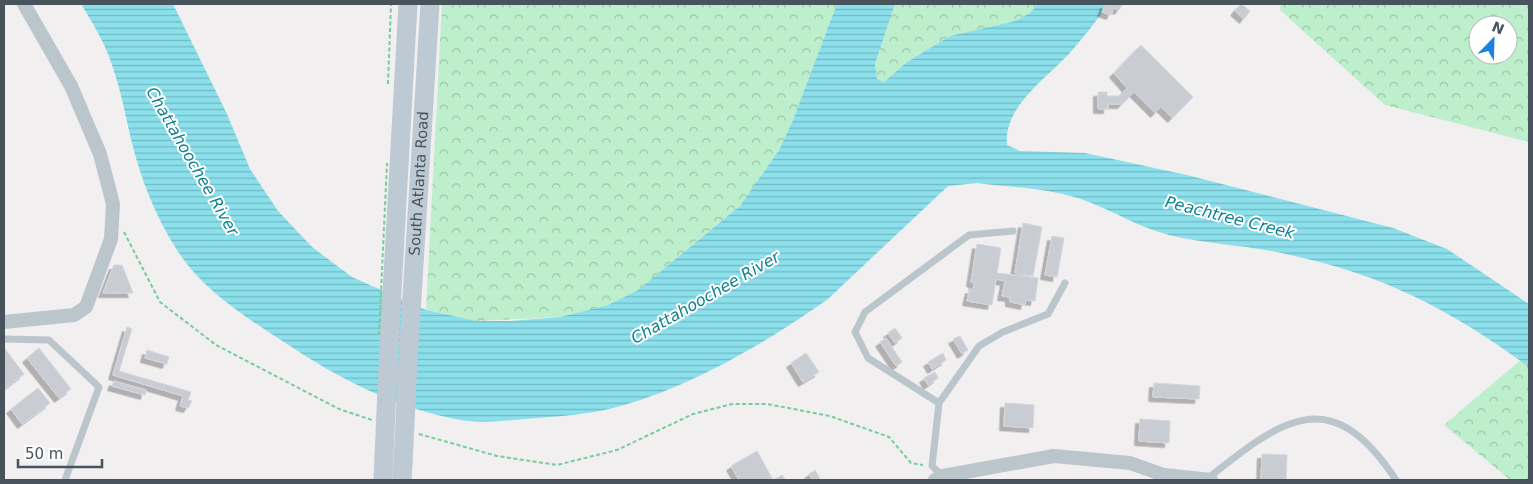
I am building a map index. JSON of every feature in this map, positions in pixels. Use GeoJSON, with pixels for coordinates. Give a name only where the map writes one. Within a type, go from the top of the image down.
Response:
{"type":"FeatureCollection","features":[{"type":"Feature","properties":{"kind":"main road","name":"South Atlanta Road"},"geometry":{"type":"LineString","coordinates":[[383,480],[384,344],[394,167],[408,4]]}},
{"type":"Feature","properties":{"kind":"main road","name":"South Atlanta Road"},"geometry":{"type":"LineString","coordinates":[[402,472],[418,177],[430,4]]}},
{"type":"Feature","properties":{"kind":"street"},"geometry":{"type":"LineString","coordinates":[[4,322],[74,315],[86,307],[111,239],[113,204],[100,154],[71,86],[24,4]]}},
{"type":"Feature","properties":{"kind":"street"},"geometry":{"type":"LineString","coordinates":[[939,478],[981,475],[1054,456],[1130,463],[1164,475],[1209,480]]}},
{"type":"Feature","properties":{"kind":"lane"},"geometry":{"type":"LineString","coordinates":[[938,403],[868,358],[855,332],[865,312],[969,235],[1013,231]]}},
{"type":"Feature","properties":{"kind":"lane"},"geometry":{"type":"LineString","coordinates":[[939,478],[932,466],[938,403],[979,346],[1003,332],[1048,314],[1065,283]]}},
{"type":"Feature","properties":{"kind":"lane"},"geometry":{"type":"LineString","coordinates":[[4,339],[49,340],[99,387],[65,480]]}},
{"type":"Feature","properties":{"kind":"lane"},"geometry":{"type":"LineString","coordinates":[[1209,480],[1242,452],[1276,431],[1305,420],[1318,418],[1336,421],[1351,429],[1396,480]]}},
{"type":"Feature","properties":{"kind":"path"},"geometry":{"type":"LineString","coordinates":[[384,344],[394,167]]}},
{"type":"Feature","properties":{"kind":"path"},"geometry":{"type":"LineString","coordinates":[[122,228],[160,302],[209,339],[339,410],[375,421],[375,412]]}},
{"type":"Feature","properties":{"kind":"path"},"geometry":{"type":"LineString","coordinates":[[412,432],[497,456],[557,465],[618,450],[693,414],[732,404],[767,404],[830,416],[889,437],[911,463],[932,466]]}},
{"type":"Feature","properties":{"kind":"green space"},"geometry":{"type":"Polygon","coordinates":[[[442,4],[837,4],[793,120],[779,150],[740,206],[638,290],[608,305],[560,317],[477,321],[426,310],[442,4]]]}},
{"type":"Feature","properties":{"kind":"green space"},"geometry":{"type":"Polygon","coordinates":[[[895,4],[1038,4],[1030,13],[1015,21],[950,36],[907,62],[884,82],[877,79],[875,64],[895,4]]]}},
{"type":"Feature","properties":{"kind":"green space"},"geometry":{"type":"Polygon","coordinates":[[[1281,4],[1529,4],[1529,142],[1385,105],[1280,10],[1281,4]]]}},
{"type":"Feature","properties":{"kind":"green space"},"geometry":{"type":"Polygon","coordinates":[[[1529,353],[1529,480],[1510,480],[1444,425],[1529,353]]]}},
{"type":"Feature","properties":{"kind":"water"},"geometry":{"type":"Polygon","coordinates":[[[81,4],[173,4],[227,114],[250,169],[278,211],[312,247],[352,277],[426,310],[477,321],[511,321],[560,317],[608,305],[638,290],[740,206],[779,150],[793,120],[837,4],[895,4],[875,64],[877,79],[884,82],[907,62],[950,36],[1015,21],[1030,13],[1038,4],[1108,4],[1068,55],[1027,95],[1018,107],[1008,131],[1007,145],[1020,151],[1085,153],[1187,175],[1393,228],[1447,249],[1529,304],[1529,367],[1441,310],[1382,282],[1350,271],[1281,253],[1157,232],[1089,202],[1066,195],[1041,190],[977,183],[948,186],[828,299],[756,346],[678,386],[624,405],[575,415],[481,422],[464,421],[432,414],[367,390],[306,356],[227,303],[188,265],[169,238],[150,197],[135,153],[120,90],[111,62],[101,39],[81,4]]]}},
{"type":"Feature","properties":{"kind":"building"},"geometry":{"type":"Polygon","coordinates":[[[1105,4],[1123,4],[1119,10],[1114,8],[1111,15],[1102,12],[1105,4]]]}},
{"type":"Feature","properties":{"kind":"building"},"geometry":{"type":"Polygon","coordinates":[[[1241,4],[1250,11],[1244,19],[1235,11],[1241,4]]]}},
{"type":"Feature","properties":{"kind":"building"},"geometry":{"type":"Polygon","coordinates":[[[1141,45],[1193,97],[1172,118],[1161,107],[1155,113],[1134,92],[1122,104],[1108,104],[1108,109],[1098,109],[1098,92],[1107,92],[1107,96],[1119,96],[1127,88],[1114,73],[1141,45]]]}},
{"type":"Feature","properties":{"kind":"building"},"geometry":{"type":"Polygon","coordinates":[[[1023,223],[1042,227],[1033,276],[1015,273],[1023,223]]]}},
{"type":"Feature","properties":{"kind":"building"},"geometry":{"type":"Polygon","coordinates":[[[1052,236],[1064,238],[1057,277],[1045,275],[1052,236]]]}},
{"type":"Feature","properties":{"kind":"building"},"geometry":{"type":"Polygon","coordinates":[[[977,244],[1001,248],[997,273],[1038,278],[1035,301],[1026,300],[1025,305],[1010,302],[1010,297],[1002,296],[1005,281],[996,279],[992,305],[967,301],[970,289],[973,290],[974,283],[971,282],[977,244]]]}},
{"type":"Feature","properties":{"kind":"building"},"geometry":{"type":"Polygon","coordinates":[[[114,265],[122,265],[133,293],[103,293],[114,265]]]}},
{"type":"Feature","properties":{"kind":"building"},"geometry":{"type":"Polygon","coordinates":[[[127,327],[132,329],[119,371],[191,392],[188,400],[192,401],[188,408],[180,406],[183,396],[113,375],[127,327]]]}},
{"type":"Feature","properties":{"kind":"building"},"geometry":{"type":"Polygon","coordinates":[[[895,328],[902,338],[895,343],[888,333],[895,328]]]}},
{"type":"Feature","properties":{"kind":"building"},"geometry":{"type":"Polygon","coordinates":[[[960,336],[968,350],[962,354],[953,339],[960,336]]]}},
{"type":"Feature","properties":{"kind":"building"},"geometry":{"type":"Polygon","coordinates":[[[886,338],[902,362],[896,366],[880,342],[886,338]]]}},
{"type":"Feature","properties":{"kind":"building"},"geometry":{"type":"Polygon","coordinates":[[[39,348],[71,389],[59,398],[27,358],[39,348]]]}},
{"type":"Feature","properties":{"kind":"building"},"geometry":{"type":"Polygon","coordinates":[[[4,350],[24,374],[4,389],[4,350]]]}},
{"type":"Feature","properties":{"kind":"building"},"geometry":{"type":"Polygon","coordinates":[[[147,350],[169,357],[167,364],[145,358],[147,350]]]}},
{"type":"Feature","properties":{"kind":"building"},"geometry":{"type":"Polygon","coordinates":[[[806,353],[819,372],[803,382],[791,363],[806,353]]]}},
{"type":"Feature","properties":{"kind":"building"},"geometry":{"type":"Polygon","coordinates":[[[943,353],[946,360],[932,369],[928,362],[943,353]]]}},
{"type":"Feature","properties":{"kind":"building"},"geometry":{"type":"Polygon","coordinates":[[[935,372],[938,378],[928,385],[924,378],[935,372]]]}},
{"type":"Feature","properties":{"kind":"building"},"geometry":{"type":"Polygon","coordinates":[[[114,381],[146,390],[145,395],[112,386],[114,381]]]}},
{"type":"Feature","properties":{"kind":"building"},"geometry":{"type":"Polygon","coordinates":[[[1154,383],[1200,386],[1199,399],[1153,397],[1154,383]]]}},
{"type":"Feature","properties":{"kind":"building"},"geometry":{"type":"Polygon","coordinates":[[[38,388],[50,403],[22,424],[11,409],[38,388]]]}},
{"type":"Feature","properties":{"kind":"building"},"geometry":{"type":"Polygon","coordinates":[[[1005,403],[1034,405],[1033,428],[1004,426],[1005,403]]]}},
{"type":"Feature","properties":{"kind":"building"},"geometry":{"type":"Polygon","coordinates":[[[1140,419],[1170,421],[1169,443],[1139,441],[1140,419]]]}},
{"type":"Feature","properties":{"kind":"building"},"geometry":{"type":"Polygon","coordinates":[[[757,451],[773,480],[739,480],[731,466],[757,451]]]}},
{"type":"Feature","properties":{"kind":"building"},"geometry":{"type":"Polygon","coordinates":[[[1262,454],[1287,455],[1286,480],[1261,480],[1262,454]]]}},
{"type":"Feature","properties":{"kind":"building"},"geometry":{"type":"Polygon","coordinates":[[[815,470],[820,479],[818,480],[813,480],[809,474],[815,470]]]}},
{"type":"Feature","properties":{"kind":"building"},"geometry":{"type":"Polygon","coordinates":[[[782,475],[786,480],[773,480],[782,475]]]}},
{"type":"Feature","properties":{"kind":"water label","name":"Chattahoochee River"},"geometry":{"type":"Point","coordinates":[193,161]}},
{"type":"Feature","properties":{"kind":"water label","name":"Peachtree Creek"},"geometry":{"type":"Point","coordinates":[1230,217]}},
{"type":"Feature","properties":{"kind":"water label","name":"Chattahoochee River"},"geometry":{"type":"Point","coordinates":[705,297]}}]}
